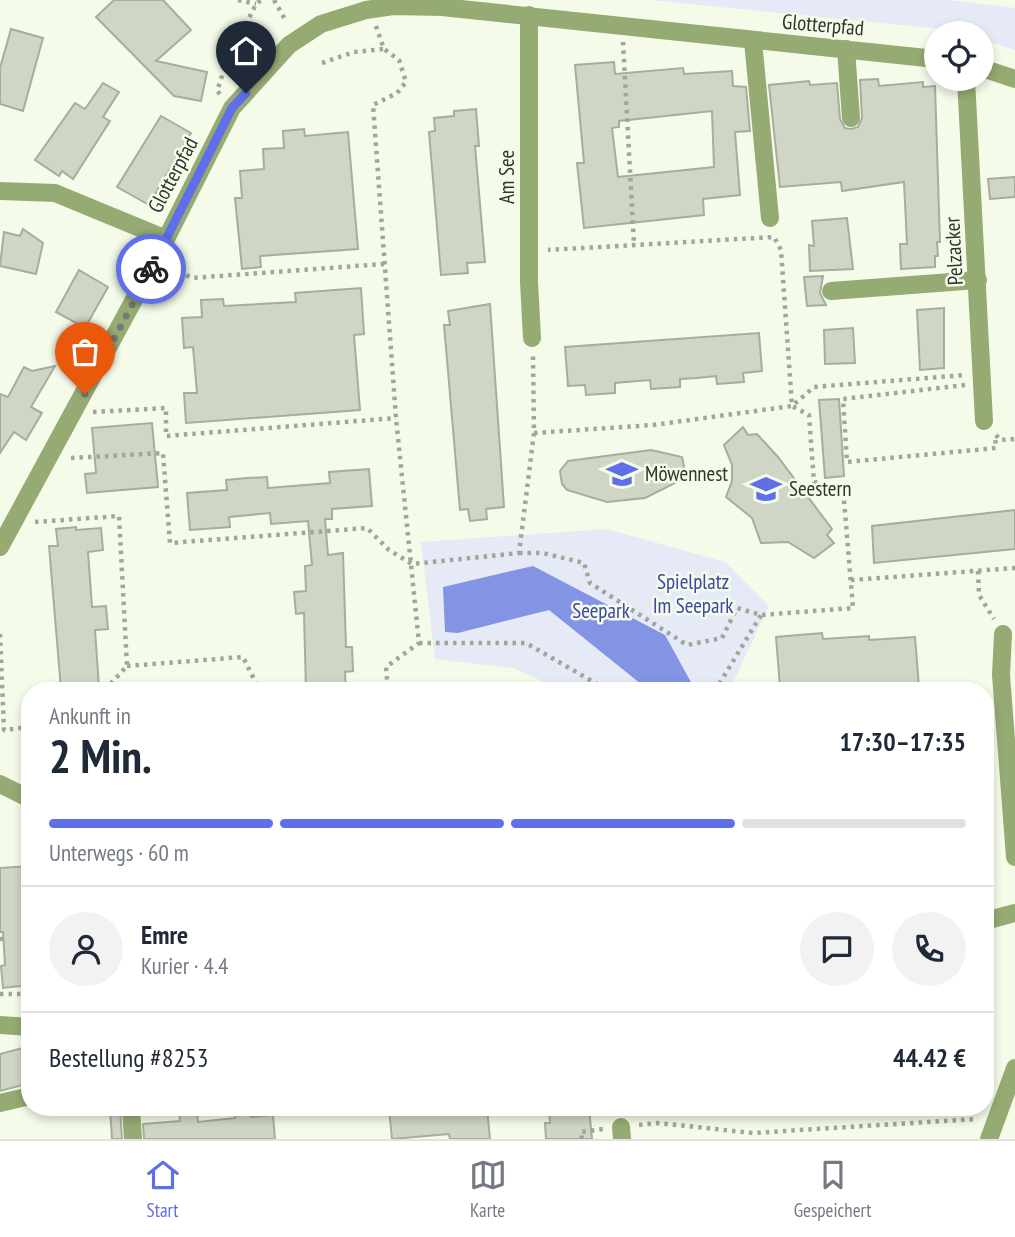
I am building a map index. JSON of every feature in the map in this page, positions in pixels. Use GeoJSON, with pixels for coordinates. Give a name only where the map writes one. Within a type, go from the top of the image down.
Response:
{"type":"FeatureCollection","features":[{"type":"Feature","properties":{"kind":"street","name":"Glotterpfad"},"geometry":{"type":"LineString","coordinates":[[0,547],[73,416],[155,261],[164,238],[183,209],[232,108],[289,45],[321,24],[366,10],[418,5],[622,24],[753,41],[924,58]]}},
{"type":"Feature","properties":{"kind":"street","name":"Am See"},"geometry":{"type":"LineString","coordinates":[[529,15],[532,338]]}},
{"type":"Feature","properties":{"kind":"street"},"geometry":{"type":"LineString","coordinates":[[753,41],[770,218]]}},
{"type":"Feature","properties":{"kind":"street"},"geometry":{"type":"LineString","coordinates":[[846,49],[851,118]]}},
{"type":"Feature","properties":{"kind":"street"},"geometry":{"type":"LineString","coordinates":[[994,72],[1015,79]]}},
{"type":"Feature","properties":{"kind":"street","name":"Pelzacker"},"geometry":{"type":"LineString","coordinates":[[967,91],[983,378],[989,427]]}},
{"type":"Feature","properties":{"kind":"street"},"geometry":{"type":"LineString","coordinates":[[0,191],[55,193],[164,238]]}},
{"type":"Feature","properties":{"kind":"street"},"geometry":{"type":"LineString","coordinates":[[831,291],[978,280]]}},
{"type":"Feature","properties":{"kind":"street"},"geometry":{"type":"LineString","coordinates":[[1003,634],[1001,675],[1015,857]]}},
{"type":"Feature","properties":{"kind":"street"},"geometry":{"type":"LineString","coordinates":[[0,785],[21,795]]}},
{"type":"Feature","properties":{"kind":"street"},"geometry":{"type":"LineString","coordinates":[[994,919],[1015,914]]}},
{"type":"Feature","properties":{"kind":"street"},"geometry":{"type":"LineString","coordinates":[[0,1025],[21,1026]]}},
{"type":"Feature","properties":{"kind":"street"},"geometry":{"type":"LineString","coordinates":[[989,1139],[1015,1068]]}},
{"type":"Feature","properties":{"kind":"street"},"geometry":{"type":"LineString","coordinates":[[0,1103],[21,1098]]}},
{"type":"Feature","properties":{"kind":"street"},"geometry":{"type":"LineString","coordinates":[[132,1116],[133,1139]]}},
{"type":"Feature","properties":{"kind":"path"},"geometry":{"type":"LineString","coordinates":[[238,0],[256,4]]}},
{"type":"Feature","properties":{"kind":"path"},"geometry":{"type":"LineString","coordinates":[[232,108],[217,91],[226,64],[256,4],[261,0]]}},
{"type":"Feature","properties":{"kind":"path"},"geometry":{"type":"LineString","coordinates":[[274,0],[286,21]]}},
{"type":"Feature","properties":{"kind":"path"},"geometry":{"type":"LineString","coordinates":[[376,24],[384,50]]}},
{"type":"Feature","properties":{"kind":"path"},"geometry":{"type":"LineString","coordinates":[[622,24],[634,245]]}},
{"type":"Feature","properties":{"kind":"path"},"geometry":{"type":"LineString","coordinates":[[322,63],[354,52],[384,50],[399,60],[406,82],[397,93],[373,105],[396,418],[419,643]]}},
{"type":"Feature","properties":{"kind":"path"},"geometry":{"type":"LineString","coordinates":[[530,251],[774,237],[781,250],[792,406]]}},
{"type":"Feature","properties":{"kind":"path"},"geometry":{"type":"LineString","coordinates":[[155,261],[192,278],[384,264]]}},
{"type":"Feature","properties":{"kind":"path"},"geometry":{"type":"LineString","coordinates":[[519,553],[534,433],[532,338]]}},
{"type":"Feature","properties":{"kind":"path"},"geometry":{"type":"LineString","coordinates":[[534,433],[653,425],[792,406],[814,387],[983,378]]}},
{"type":"Feature","properties":{"kind":"path"},"geometry":{"type":"LineString","coordinates":[[983,378],[843,399],[847,462],[996,448],[989,427]]}},
{"type":"Feature","properties":{"kind":"path"},"geometry":{"type":"LineString","coordinates":[[50,459],[163,453],[170,543],[367,528],[389,550],[412,564],[519,553],[542,553],[584,563],[590,583],[687,645],[722,638],[737,608],[761,615],[853,608],[843,488],[814,482],[808,415],[792,406]]}},
{"type":"Feature","properties":{"kind":"path"},"geometry":{"type":"LineString","coordinates":[[73,416],[166,408],[166,436],[396,418]]}},
{"type":"Feature","properties":{"kind":"path"},"geometry":{"type":"LineString","coordinates":[[14,524],[119,516],[127,666]]}},
{"type":"Feature","properties":{"kind":"path"},"geometry":{"type":"LineString","coordinates":[[850,580],[1015,568]]}},
{"type":"Feature","properties":{"kind":"path"},"geometry":{"type":"LineString","coordinates":[[978,571],[979,595],[1003,634]]}},
{"type":"Feature","properties":{"kind":"path"},"geometry":{"type":"LineString","coordinates":[[720,682],[761,615]]}},
{"type":"Feature","properties":{"kind":"path"},"geometry":{"type":"LineString","coordinates":[[0,634],[4,730],[21,728]]}},
{"type":"Feature","properties":{"kind":"path"},"geometry":{"type":"LineString","coordinates":[[387,682],[386,667],[419,643],[526,643],[593,682]]}},
{"type":"Feature","properties":{"kind":"path"},"geometry":{"type":"LineString","coordinates":[[112,682],[127,666],[243,656],[256,682]]}},
{"type":"Feature","properties":{"kind":"path"},"geometry":{"type":"LineString","coordinates":[[0,994],[21,995]]}},
{"type":"Feature","properties":{"kind":"path"},"geometry":{"type":"LineString","coordinates":[[622,1133],[657,1123],[753,1133],[998,1118]]}},
{"type":"Feature","properties":{"kind":"path"},"geometry":{"type":"LineString","coordinates":[[582,1132],[582,1139]]}},
{"type":"Feature","properties":{"kind":"green space"},"geometry":{"type":"Polygon","coordinates":[[[649,0],[948,0],[1015,8],[1015,50],[994,43],[994,21],[924,21],[924,27],[649,0]]]}},
{"type":"Feature","properties":{"kind":"green space","name":"Seepark"},"geometry":{"type":"Polygon","coordinates":[[[607,529],[725,562],[769,606],[733,682],[544,682],[513,668],[435,659],[421,542],[607,529]]]}},
{"type":"Feature","properties":{"kind":"water"},"geometry":{"type":"Polygon","coordinates":[[[533,566],[665,635],[691,682],[639,682],[549,610],[458,633],[445,632],[443,587],[533,566]]]}},
{"type":"Feature","properties":{"kind":"building"},"geometry":{"type":"Polygon","coordinates":[[[114,0],[163,0],[191,30],[156,61],[207,72],[201,101],[174,96],[96,17],[114,0]]]}},
{"type":"Feature","properties":{"kind":"building"},"geometry":{"type":"Polygon","coordinates":[[[11,29],[43,38],[23,111],[0,104],[0,68],[11,29]]]}},
{"type":"Feature","properties":{"kind":"building"},"geometry":{"type":"Polygon","coordinates":[[[614,62],[615,74],[683,68],[684,74],[732,71],[733,86],[746,87],[750,131],[735,132],[740,195],[703,199],[704,215],[584,228],[577,163],[584,163],[575,65],[614,62]],[[712,111],[619,121],[619,127],[612,128],[618,177],[714,167],[712,111]]]}},
{"type":"Feature","properties":{"kind":"building"},"geometry":{"type":"Polygon","coordinates":[[[878,79],[879,86],[923,82],[924,91],[935,91],[940,242],[937,242],[938,256],[935,256],[935,267],[901,269],[900,244],[907,244],[904,182],[842,191],[841,182],[780,187],[769,85],[809,81],[810,85],[837,83],[840,119],[845,128],[851,129],[858,127],[862,118],[860,80],[878,79]]]}},
{"type":"Feature","properties":{"kind":"building"},"geometry":{"type":"Polygon","coordinates":[[[103,83],[119,92],[103,117],[110,121],[73,179],[62,171],[59,176],[35,160],[75,103],[85,109],[103,83]]]}},
{"type":"Feature","properties":{"kind":"building"},"geometry":{"type":"Polygon","coordinates":[[[476,109],[479,146],[475,146],[485,262],[467,263],[468,273],[441,275],[429,132],[435,131],[434,118],[454,116],[454,111],[476,109]]]}},
{"type":"Feature","properties":{"kind":"building"},"geometry":{"type":"Polygon","coordinates":[[[161,116],[191,133],[149,205],[117,187],[161,116]]]}},
{"type":"Feature","properties":{"kind":"building"},"geometry":{"type":"Polygon","coordinates":[[[304,129],[305,136],[348,132],[358,249],[260,256],[261,267],[242,269],[235,198],[242,198],[240,171],[264,169],[263,149],[284,148],[283,131],[304,129]]]}},
{"type":"Feature","properties":{"kind":"building"},"geometry":{"type":"Polygon","coordinates":[[[1015,177],[1015,197],[990,199],[988,179],[1015,177]]]}},
{"type":"Feature","properties":{"kind":"building"},"geometry":{"type":"Polygon","coordinates":[[[847,218],[853,269],[810,271],[809,245],[814,246],[812,221],[847,218]]]}},
{"type":"Feature","properties":{"kind":"building"},"geometry":{"type":"Polygon","coordinates":[[[23,229],[43,243],[36,274],[0,266],[4,232],[20,236],[23,229]]]}},
{"type":"Feature","properties":{"kind":"building"},"geometry":{"type":"Polygon","coordinates":[[[79,270],[108,287],[85,328],[56,312],[79,270]]]}},
{"type":"Feature","properties":{"kind":"building"},"geometry":{"type":"Polygon","coordinates":[[[823,276],[820,293],[826,305],[807,306],[804,277],[823,276]]]}},
{"type":"Feature","properties":{"kind":"building"},"geometry":{"type":"Polygon","coordinates":[[[361,288],[364,334],[354,335],[360,410],[186,423],[184,393],[197,393],[193,347],[184,348],[182,318],[202,317],[201,300],[223,299],[224,306],[296,302],[295,293],[361,288]]]}},
{"type":"Feature","properties":{"kind":"building"},"geometry":{"type":"Polygon","coordinates":[[[490,304],[504,507],[486,509],[487,519],[470,521],[468,509],[460,510],[444,325],[450,325],[448,311],[490,304]]]}},
{"type":"Feature","properties":{"kind":"building"},"geometry":{"type":"Polygon","coordinates":[[[944,308],[944,368],[920,370],[917,310],[944,308]]]}},
{"type":"Feature","properties":{"kind":"building"},"geometry":{"type":"Polygon","coordinates":[[[853,328],[855,363],[825,364],[824,330],[853,328]]]}},
{"type":"Feature","properties":{"kind":"building"},"geometry":{"type":"Polygon","coordinates":[[[759,333],[762,371],[743,373],[744,382],[717,384],[716,376],[680,379],[680,387],[651,389],[650,380],[615,383],[615,393],[586,395],[585,385],[568,386],[565,347],[759,333]]]}},
{"type":"Feature","properties":{"kind":"building"},"geometry":{"type":"Polygon","coordinates":[[[55,366],[31,407],[42,413],[26,440],[14,432],[0,453],[0,394],[8,397],[24,367],[32,371],[55,366]]]}},
{"type":"Feature","properties":{"kind":"building"},"geometry":{"type":"Polygon","coordinates":[[[839,399],[844,476],[825,478],[819,400],[839,399]]]}},
{"type":"Feature","properties":{"kind":"building"},"geometry":{"type":"Polygon","coordinates":[[[152,423],[158,487],[87,493],[85,474],[96,473],[92,428],[152,423]]]}},
{"type":"Feature","properties":{"kind":"building","name":"Seestern"},"geometry":{"type":"Polygon","coordinates":[[[743,427],[748,435],[757,434],[778,457],[832,529],[827,535],[834,543],[814,558],[788,542],[761,543],[752,518],[726,497],[732,481],[732,465],[724,445],[743,427]]]}},
{"type":"Feature","properties":{"kind":"building","name":"Möwennest"},"geometry":{"type":"Polygon","coordinates":[[[651,450],[682,457],[685,471],[677,482],[645,498],[607,502],[567,490],[562,484],[560,471],[568,461],[651,450]]]}},
{"type":"Feature","properties":{"kind":"building"},"geometry":{"type":"Polygon","coordinates":[[[369,469],[372,506],[332,509],[332,519],[325,519],[328,555],[343,553],[346,647],[352,647],[353,671],[345,672],[346,682],[306,682],[304,613],[296,614],[294,592],[306,591],[305,566],[312,565],[308,521],[271,524],[270,513],[229,517],[230,527],[190,530],[187,493],[227,490],[226,480],[247,478],[267,477],[268,488],[330,483],[329,472],[369,469]]]}},
{"type":"Feature","properties":{"kind":"building"},"geometry":{"type":"Polygon","coordinates":[[[1015,510],[1015,549],[874,563],[872,526],[1015,510]]]}},
{"type":"Feature","properties":{"kind":"building"},"geometry":{"type":"Polygon","coordinates":[[[101,528],[103,550],[88,552],[92,607],[106,606],[108,629],[95,630],[99,682],[60,682],[49,546],[58,546],[56,529],[101,528]]]}},
{"type":"Feature","properties":{"kind":"building"},"geometry":{"type":"Polygon","coordinates":[[[822,633],[823,639],[915,637],[919,682],[780,682],[776,637],[822,633]]]}},
{"type":"Feature","properties":{"kind":"building"},"geometry":{"type":"Polygon","coordinates":[[[21,867],[21,986],[3,988],[1,966],[5,965],[3,932],[0,932],[0,868],[21,867]]]}},
{"type":"Feature","properties":{"kind":"building"},"geometry":{"type":"Polygon","coordinates":[[[21,1048],[21,1085],[0,1091],[0,1054],[21,1048]]]}},
{"type":"Feature","properties":{"kind":"building"},"geometry":{"type":"Polygon","coordinates":[[[111,1116],[121,1116],[122,1139],[112,1139],[111,1116]]]}},
{"type":"Feature","properties":{"kind":"building"},"geometry":{"type":"Polygon","coordinates":[[[179,1116],[198,1116],[198,1122],[235,1116],[273,1116],[275,1139],[144,1139],[143,1124],[180,1121],[179,1116]]]}},
{"type":"Feature","properties":{"kind":"building"},"geometry":{"type":"Polygon","coordinates":[[[390,1116],[488,1116],[490,1139],[450,1139],[449,1134],[392,1139],[390,1116]]]}},
{"type":"Feature","properties":{"kind":"building"},"geometry":{"type":"Polygon","coordinates":[[[550,1116],[590,1116],[592,1139],[546,1139],[545,1123],[550,1123],[550,1116]]]}},
{"type":"Feature","properties":{"kind":"way so far"},"geometry":{"type":"LineString","coordinates":[[85,394],[151,269]]}},
{"type":"Feature","properties":{"kind":"place","name":"Möwennest"},"geometry":{"type":"Point","coordinates":[622,474]}},
{"type":"Feature","properties":{"kind":"place","name":"Seestern"},"geometry":{"type":"Point","coordinates":[766,489]}},
{"type":"Feature","properties":{"kind":"route"},"geometry":{"type":"LineString","coordinates":[[151,269],[164,238],[183,209],[232,108],[246,93]]}},
{"type":"Feature","properties":{"kind":"park label","name":"Spielplatz Im Seepark"},"geometry":{"type":"Point","coordinates":[693,594]}}]}
